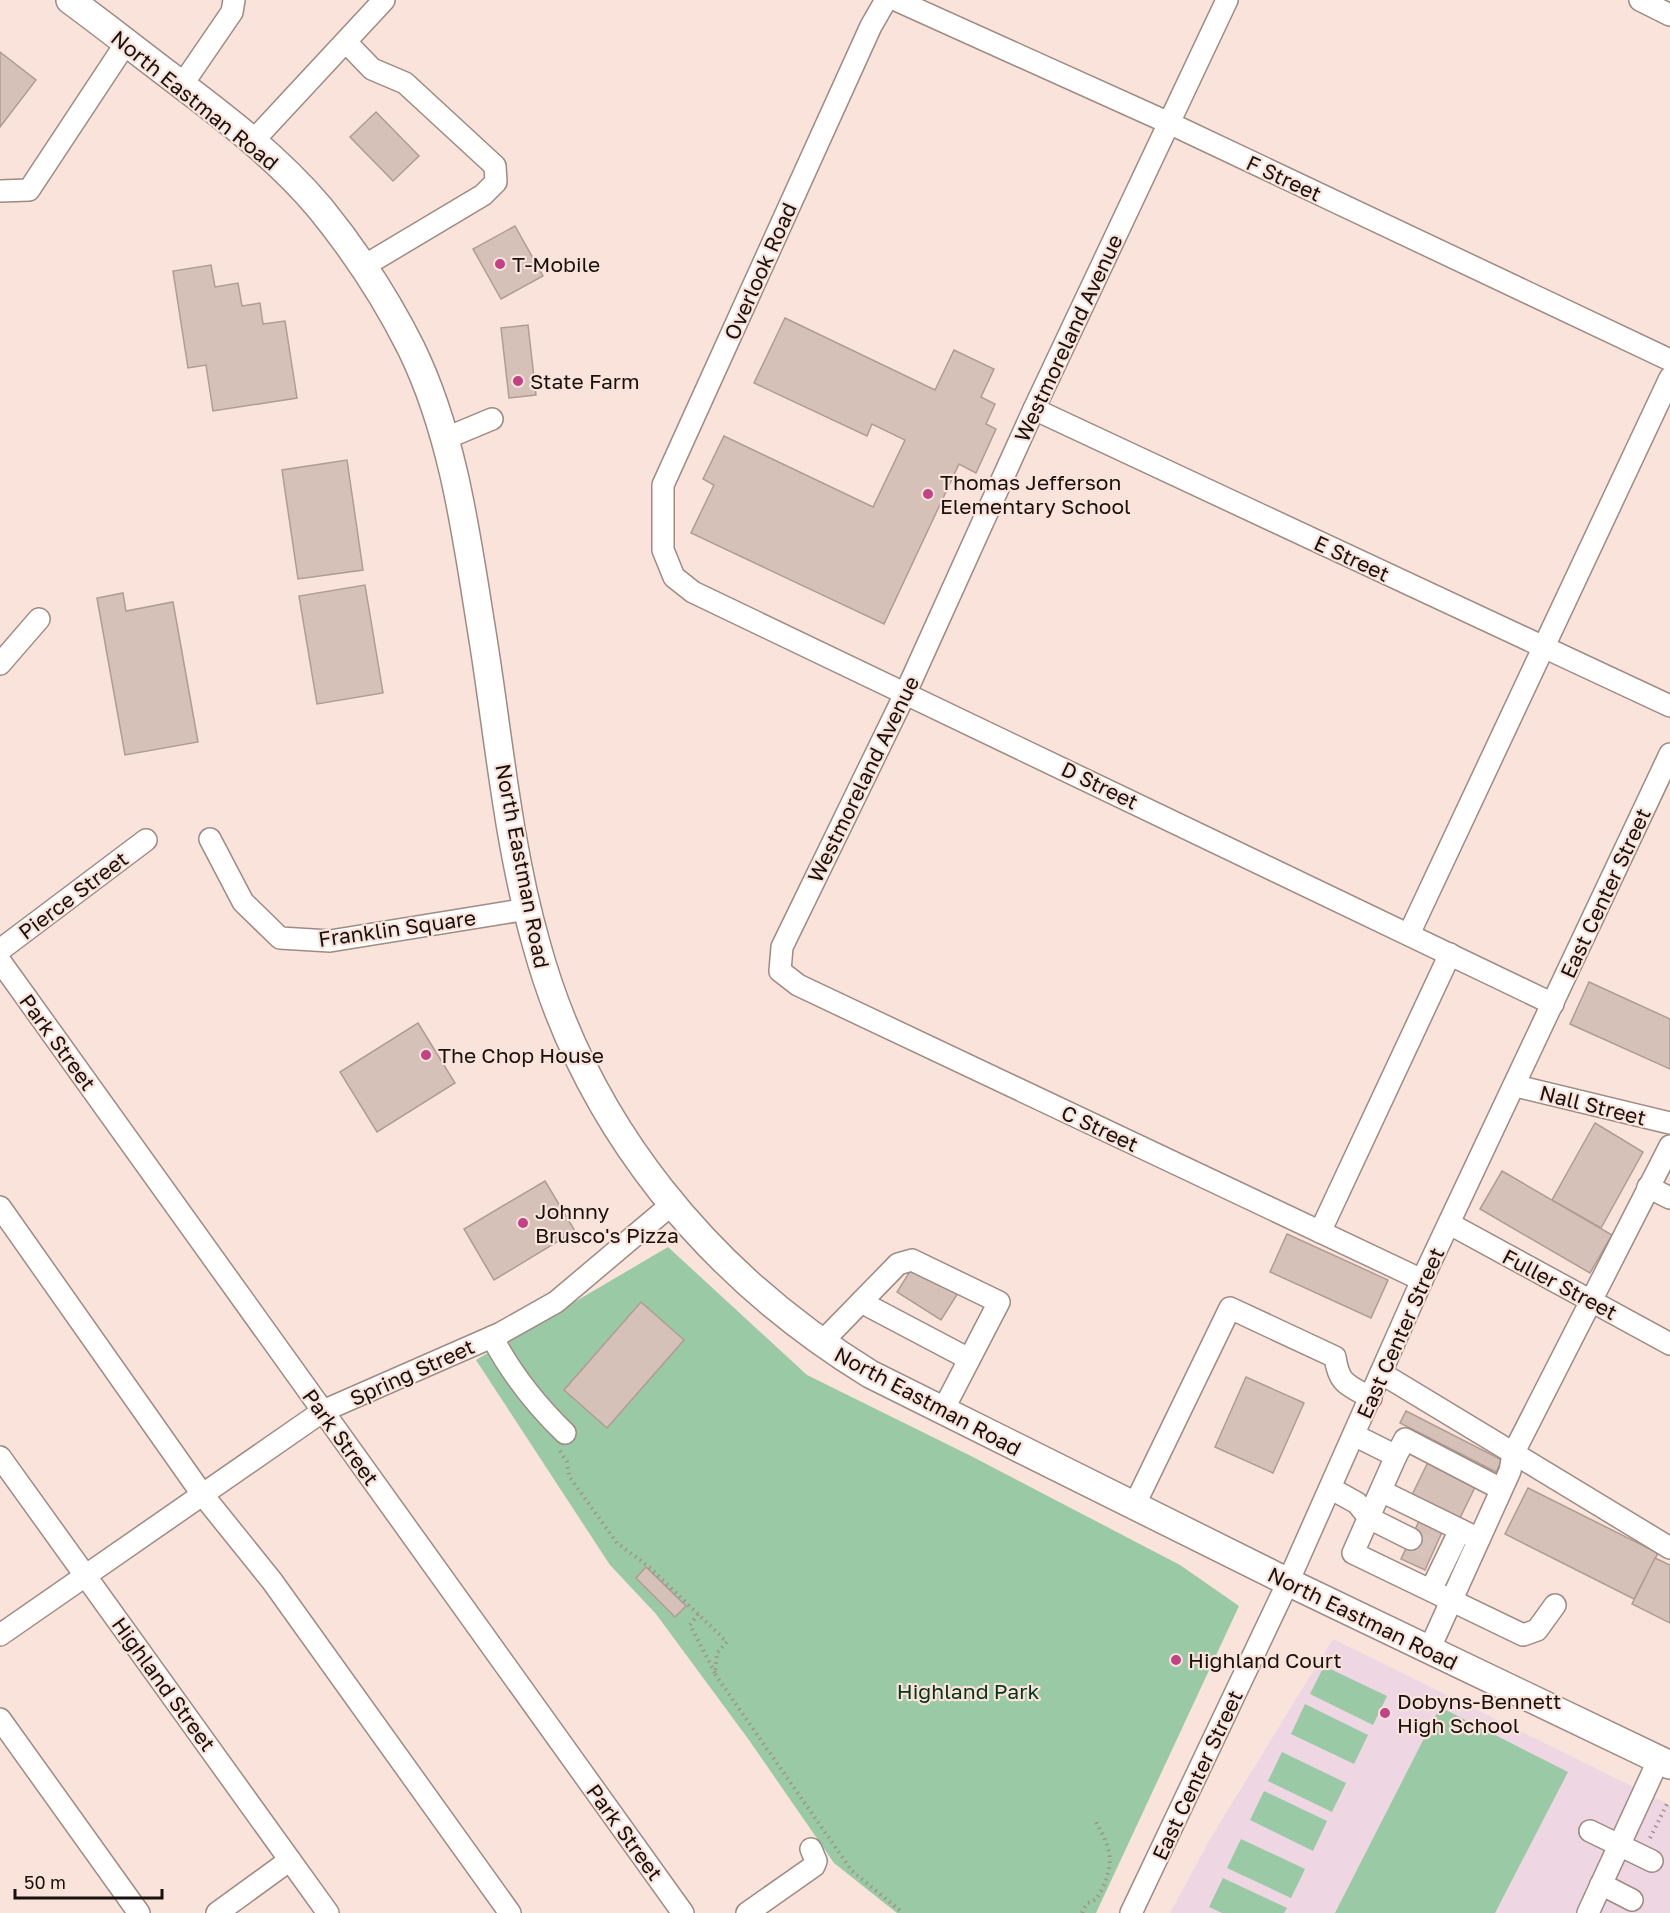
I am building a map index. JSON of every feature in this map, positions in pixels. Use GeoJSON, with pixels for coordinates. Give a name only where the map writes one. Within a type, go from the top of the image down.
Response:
{"type":"FeatureCollection","features":[{"type":"Feature","properties":{"kind":"main road","name":"North Eastman Road"},"geometry":{"type":"LineString","coordinates":[[70,0],[253,141],[318,206],[364,266],[410,347],[433,401],[464,521],[528,909],[545,975],[584,1069],[626,1142],[671,1205],[731,1269],[769,1304],[820,1344],[870,1374],[942,1412],[1288,1582],[1664,1762]]}},
{"type":"Feature","properties":{"kind":"street"},"geometry":{"type":"LineString","coordinates":[[182,85],[232,12],[234,0]]}},
{"type":"Feature","properties":{"kind":"street"},"geometry":{"type":"LineString","coordinates":[[253,141],[384,0]]}},
{"type":"Feature","properties":{"kind":"street","name":"Overlook Road"},"geometry":{"type":"LineString","coordinates":[[663,550],[663,485],[871,26],[886,0]]}},
{"type":"Feature","properties":{"kind":"street","name":"F Street"},"geometry":{"type":"LineString","coordinates":[[896,0],[1169,123],[1670,360]]}},
{"type":"Feature","properties":{"kind":"street","name":"Westmoreland Avenue"},"geometry":{"type":"LineString","coordinates":[[780,971],[782,947],[906,692],[1034,409],[1227,0]]}},
{"type":"Feature","properties":{"kind":"street"},"geometry":{"type":"LineString","coordinates":[[1640,0],[1670,15]]}},
{"type":"Feature","properties":{"kind":"street"},"geometry":{"type":"LineString","coordinates":[[346,42],[372,69],[405,83],[495,166],[496,182],[483,195],[364,266]]}},
{"type":"Feature","properties":{"kind":"street"},"geometry":{"type":"LineString","coordinates":[[0,191],[29,190],[126,43]]}},
{"type":"Feature","properties":{"kind":"street"},"geometry":{"type":"LineString","coordinates":[[1409,934],[1670,378]]}},
{"type":"Feature","properties":{"kind":"street","name":"E Street"},"geometry":{"type":"LineString","coordinates":[[1034,409],[1670,706]]}},
{"type":"Feature","properties":{"kind":"street"},"geometry":{"type":"LineString","coordinates":[[444,439],[492,419]]}},
{"type":"Feature","properties":{"kind":"street","name":"D Street"},"geometry":{"type":"LineString","coordinates":[[663,550],[674,577],[693,592],[906,692],[1553,1004]]}},
{"type":"Feature","properties":{"kind":"street"},"geometry":{"type":"LineString","coordinates":[[0,664],[39,619]]}},
{"type":"Feature","properties":{"kind":"street","name":"East Center Street"},"geometry":{"type":"LineString","coordinates":[[1131,1913],[1288,1582],[1422,1280],[1516,1086],[1670,754]]}},
{"type":"Feature","properties":{"kind":"street","name":"Franklin Square"},"geometry":{"type":"LineString","coordinates":[[210,839],[243,902],[280,938],[330,941],[528,909]]}},
{"type":"Feature","properties":{"kind":"street","name":"Pierce Street"},"geometry":{"type":"LineString","coordinates":[[0,950],[146,840]]}},
{"type":"Feature","properties":{"kind":"street"},"geometry":{"type":"LineString","coordinates":[[1320,1232],[1450,954]]}},
{"type":"Feature","properties":{"kind":"street","name":"Park Street"},"geometry":{"type":"LineString","coordinates":[[0,961],[683,1913]]}},
{"type":"Feature","properties":{"kind":"street","name":"C Street"},"geometry":{"type":"LineString","coordinates":[[780,971],[798,985],[1422,1280]]}},
{"type":"Feature","properties":{"kind":"street","name":"Nall Street"},"geometry":{"type":"LineString","coordinates":[[1516,1086],[1670,1124]]}},
{"type":"Feature","properties":{"kind":"street"},"geometry":{"type":"LineString","coordinates":[[1433,1585],[1440,1555],[1469,1534],[1502,1489],[1510,1470],[1513,1454],[1670,1146]]}},
{"type":"Feature","properties":{"kind":"street"},"geometry":{"type":"LineString","coordinates":[[1648,1187],[1670,1198]]}},
{"type":"Feature","properties":{"kind":"street","name":"Spring Street"},"geometry":{"type":"LineString","coordinates":[[0,1635],[322,1411],[492,1337],[556,1302],[671,1205]]}},
{"type":"Feature","properties":{"kind":"street"},"geometry":{"type":"LineString","coordinates":[[0,1207],[202,1494],[273,1581],[510,1913]]}},
{"type":"Feature","properties":{"kind":"street","name":"Fuller Street"},"geometry":{"type":"LineString","coordinates":[[1450,1224],[1670,1344]]}},
{"type":"Feature","properties":{"kind":"street"},"geometry":{"type":"LineString","coordinates":[[820,1344],[898,1263],[912,1260],[999,1302],[942,1412]]}},
{"type":"Feature","properties":{"kind":"street"},"geometry":{"type":"LineString","coordinates":[[861,1302],[969,1359]]}},
{"type":"Feature","properties":{"kind":"street"},"geometry":{"type":"LineString","coordinates":[[1134,1506],[1230,1308],[1335,1357],[1337,1373],[1342,1382],[1371,1398]]}},
{"type":"Feature","properties":{"kind":"street"},"geometry":{"type":"LineString","coordinates":[[492,1337],[514,1373],[559,1427]]}},
{"type":"Feature","properties":{"kind":"street"},"geometry":{"type":"LineString","coordinates":[[1381,1374],[1670,1548]]}},
{"type":"Feature","properties":{"kind":"street"},"geometry":{"type":"LineString","coordinates":[[1354,1434],[1396,1456]]}},
{"type":"Feature","properties":{"kind":"street"},"geometry":{"type":"LineString","coordinates":[[1502,1489],[1405,1439],[1353,1553],[1433,1585],[1452,1600],[1523,1635],[1537,1630],[1555,1605]]}},
{"type":"Feature","properties":{"kind":"street","name":"Highland Street"},"geometry":{"type":"LineString","coordinates":[[0,1457],[328,1913]]}},
{"type":"Feature","properties":{"kind":"street"},"geometry":{"type":"LineString","coordinates":[[1330,1488],[1357,1503],[1369,1518],[1411,1539]]}},
{"type":"Feature","properties":{"kind":"street"},"geometry":{"type":"LineString","coordinates":[[1381,1491],[1469,1534]]}},
{"type":"Feature","properties":{"kind":"street"},"geometry":{"type":"LineString","coordinates":[[1429,1650],[1452,1600],[1469,1534]]}},
{"type":"Feature","properties":{"kind":"street"},"geometry":{"type":"LineString","coordinates":[[0,1719],[139,1913]]}},
{"type":"Feature","properties":{"kind":"street"},"geometry":{"type":"LineString","coordinates":[[1588,1913],[1619,1845],[1664,1762]]}},
{"type":"Feature","properties":{"kind":"street"},"geometry":{"type":"LineString","coordinates":[[1590,1831],[1652,1861]]}},
{"type":"Feature","properties":{"kind":"street"},"geometry":{"type":"LineString","coordinates":[[747,1913],[814,1866],[816,1861],[811,1849]]}},
{"type":"Feature","properties":{"kind":"street"},"geometry":{"type":"LineString","coordinates":[[217,1913],[290,1860]]}},
{"type":"Feature","properties":{"kind":"street"},"geometry":{"type":"LineString","coordinates":[[1601,1884],[1632,1900]]}},
{"type":"Feature","properties":{"kind":"path"},"geometry":{"type":"LineString","coordinates":[[559,1427],[546,1427],[567,1462],[568,1476],[616,1543],[648,1566],[727,1642],[717,1653],[715,1674]]}},
{"type":"Feature","properties":{"kind":"path"},"geometry":{"type":"LineString","coordinates":[[698,1614],[690,1625],[715,1674],[852,1871],[903,1913]]}},
{"type":"Feature","properties":{"kind":"path"},"geometry":{"type":"LineString","coordinates":[[1082,1913],[1087,1903],[1093,1902],[1100,1893],[1111,1868],[1109,1850],[1095,1820]]}},
{"type":"Feature","properties":{"kind":"shaded area","name":"Dobyns-Bennett High School"},"geometry":{"type":"Polygon","coordinates":[[[1333,1639],[1670,1805],[1670,1913],[1170,1913],[1212,1836],[1333,1639]]]}},
{"type":"Feature","properties":{"kind":"green space","name":"Highland Park"},"geometry":{"type":"Polygon","coordinates":[[[668,1247],[807,1375],[971,1456],[1180,1565],[1239,1606],[1096,1913],[897,1913],[834,1863],[749,1740],[656,1614],[610,1565],[476,1360],[668,1247]]]}},
{"type":"Feature","properties":{"kind":"green space"},"geometry":{"type":"Polygon","coordinates":[[[1324,1666],[1387,1696],[1373,1725],[1310,1694],[1324,1666]]]}},
{"type":"Feature","properties":{"kind":"green space"},"geometry":{"type":"Polygon","coordinates":[[[1305,1704],[1368,1735],[1354,1764],[1291,1734],[1305,1704]]]}},
{"type":"Feature","properties":{"kind":"green space"},"geometry":{"type":"Polygon","coordinates":[[[1440,1707],[1568,1772],[1495,1913],[1335,1913],[1440,1707]]]}},
{"type":"Feature","properties":{"kind":"green space"},"geometry":{"type":"Polygon","coordinates":[[[1282,1752],[1346,1783],[1332,1812],[1268,1781],[1282,1752]]]}},
{"type":"Feature","properties":{"kind":"green space"},"geometry":{"type":"Polygon","coordinates":[[[1264,1791],[1327,1821],[1313,1851],[1250,1820],[1264,1791]]]}},
{"type":"Feature","properties":{"kind":"green space"},"geometry":{"type":"Polygon","coordinates":[[[1241,1839],[1305,1869],[1291,1898],[1227,1868],[1241,1839]]]}},
{"type":"Feature","properties":{"kind":"green space"},"geometry":{"type":"Polygon","coordinates":[[[1223,1878],[1287,1908],[1284,1913],[1222,1913],[1209,1907],[1223,1878]]]}},
{"type":"Feature","properties":{"kind":"building"},"geometry":{"type":"Polygon","coordinates":[[[0,52],[36,80],[0,127],[0,52]]]}},
{"type":"Feature","properties":{"kind":"building"},"geometry":{"type":"Polygon","coordinates":[[[376,112],[419,156],[393,181],[350,137],[376,112]]]}},
{"type":"Feature","properties":{"kind":"building"},"geometry":{"type":"Polygon","coordinates":[[[515,226],[543,276],[501,299],[473,249],[515,226]]]}},
{"type":"Feature","properties":{"kind":"building"},"geometry":{"type":"Polygon","coordinates":[[[211,265],[215,287],[238,283],[242,306],[260,303],[263,324],[285,321],[297,398],[213,411],[206,365],[188,368],[173,271],[211,265]]]}},
{"type":"Feature","properties":{"kind":"building"},"geometry":{"type":"Polygon","coordinates":[[[785,318],[935,390],[954,350],[994,369],[981,397],[995,404],[986,424],[996,429],[976,473],[959,464],[884,624],[691,533],[714,485],[703,479],[724,436],[873,507],[905,440],[872,424],[867,436],[754,383],[785,318]]]}},
{"type":"Feature","properties":{"kind":"building"},"geometry":{"type":"Polygon","coordinates":[[[528,325],[536,395],[509,398],[501,328],[528,325]]]}},
{"type":"Feature","properties":{"kind":"building"},"geometry":{"type":"Polygon","coordinates":[[[347,460],[363,570],[298,579],[282,470],[347,460]]]}},
{"type":"Feature","properties":{"kind":"building"},"geometry":{"type":"Polygon","coordinates":[[[365,585],[383,693],[317,704],[299,596],[365,585]]]}},
{"type":"Feature","properties":{"kind":"building"},"geometry":{"type":"Polygon","coordinates":[[[123,593],[126,611],[173,602],[198,742],[125,755],[97,598],[123,593]]]}},
{"type":"Feature","properties":{"kind":"building"},"geometry":{"type":"Polygon","coordinates":[[[1589,982],[1670,1019],[1670,1069],[1570,1024],[1589,982]]]}},
{"type":"Feature","properties":{"kind":"building"},"geometry":{"type":"Polygon","coordinates":[[[418,1023],[455,1083],[377,1132],[340,1072],[418,1023]]]}},
{"type":"Feature","properties":{"kind":"building"},"geometry":{"type":"Polygon","coordinates":[[[1595,1123],[1643,1152],[1601,1228],[1552,1200],[1595,1123]]]}},
{"type":"Feature","properties":{"kind":"building"},"geometry":{"type":"Polygon","coordinates":[[[1502,1171],[1612,1235],[1590,1273],[1480,1209],[1502,1171]]]}},
{"type":"Feature","properties":{"kind":"building"},"geometry":{"type":"Polygon","coordinates":[[[545,1181],[575,1231],[494,1280],[464,1229],[545,1181]]]}},
{"type":"Feature","properties":{"kind":"building"},"geometry":{"type":"Polygon","coordinates":[[[1287,1234],[1388,1280],[1371,1318],[1270,1272],[1287,1234]]]}},
{"type":"Feature","properties":{"kind":"building"},"geometry":{"type":"Polygon","coordinates":[[[914,1265],[958,1293],[941,1320],[897,1292],[914,1265]]]}},
{"type":"Feature","properties":{"kind":"building"},"geometry":{"type":"Polygon","coordinates":[[[641,1302],[684,1340],[607,1428],[564,1390],[641,1302]]]}},
{"type":"Feature","properties":{"kind":"building"},"geometry":{"type":"Polygon","coordinates":[[[1246,1377],[1304,1403],[1273,1473],[1215,1447],[1246,1377]]]}},
{"type":"Feature","properties":{"kind":"building"},"geometry":{"type":"Polygon","coordinates":[[[1406,1411],[1502,1460],[1496,1472],[1400,1423],[1406,1411]]]}},
{"type":"Feature","properties":{"kind":"building"},"geometry":{"type":"Polygon","coordinates":[[[1430,1458],[1478,1481],[1460,1518],[1412,1495],[1430,1458]]]}},
{"type":"Feature","properties":{"kind":"building"},"geometry":{"type":"Polygon","coordinates":[[[1528,1488],[1658,1553],[1634,1599],[1505,1534],[1528,1488]]]}},
{"type":"Feature","properties":{"kind":"building"},"geometry":{"type":"Polygon","coordinates":[[[1420,1519],[1443,1530],[1425,1570],[1401,1559],[1420,1519]]]}},
{"type":"Feature","properties":{"kind":"building"},"geometry":{"type":"Polygon","coordinates":[[[1655,1558],[1670,1565],[1670,1623],[1632,1604],[1655,1558]]]}},
{"type":"Feature","properties":{"kind":"building"},"geometry":{"type":"Polygon","coordinates":[[[646,1567],[686,1606],[675,1617],[636,1578],[646,1567]]]}},
{"type":"Feature","properties":{"kind":"tunnel"},"geometry":{"type":"LineString","coordinates":[[1411,1539],[1433,1551]]}},
{"type":"Feature","properties":{"kind":"place","name":"T-Mobile"},"geometry":{"type":"Point","coordinates":[500,264]}},
{"type":"Feature","properties":{"kind":"place","name":"State Farm"},"geometry":{"type":"Point","coordinates":[518,381]}},
{"type":"Feature","properties":{"kind":"place","name":"Thomas Jefferson Elementary School"},"geometry":{"type":"Point","coordinates":[928,494]}},
{"type":"Feature","properties":{"kind":"place","name":"The Chop House"},"geometry":{"type":"Point","coordinates":[426,1055]}},
{"type":"Feature","properties":{"kind":"place","name":"Johnny Brusco's Pizza"},"geometry":{"type":"Point","coordinates":[523,1223]}},
{"type":"Feature","properties":{"kind":"place","name":"Highland Court"},"geometry":{"type":"Point","coordinates":[1176,1660]}},
{"type":"Feature","properties":{"kind":"place","name":"Dobyns-Bennett High School"},"geometry":{"type":"Point","coordinates":[1385,1713]}}]}
